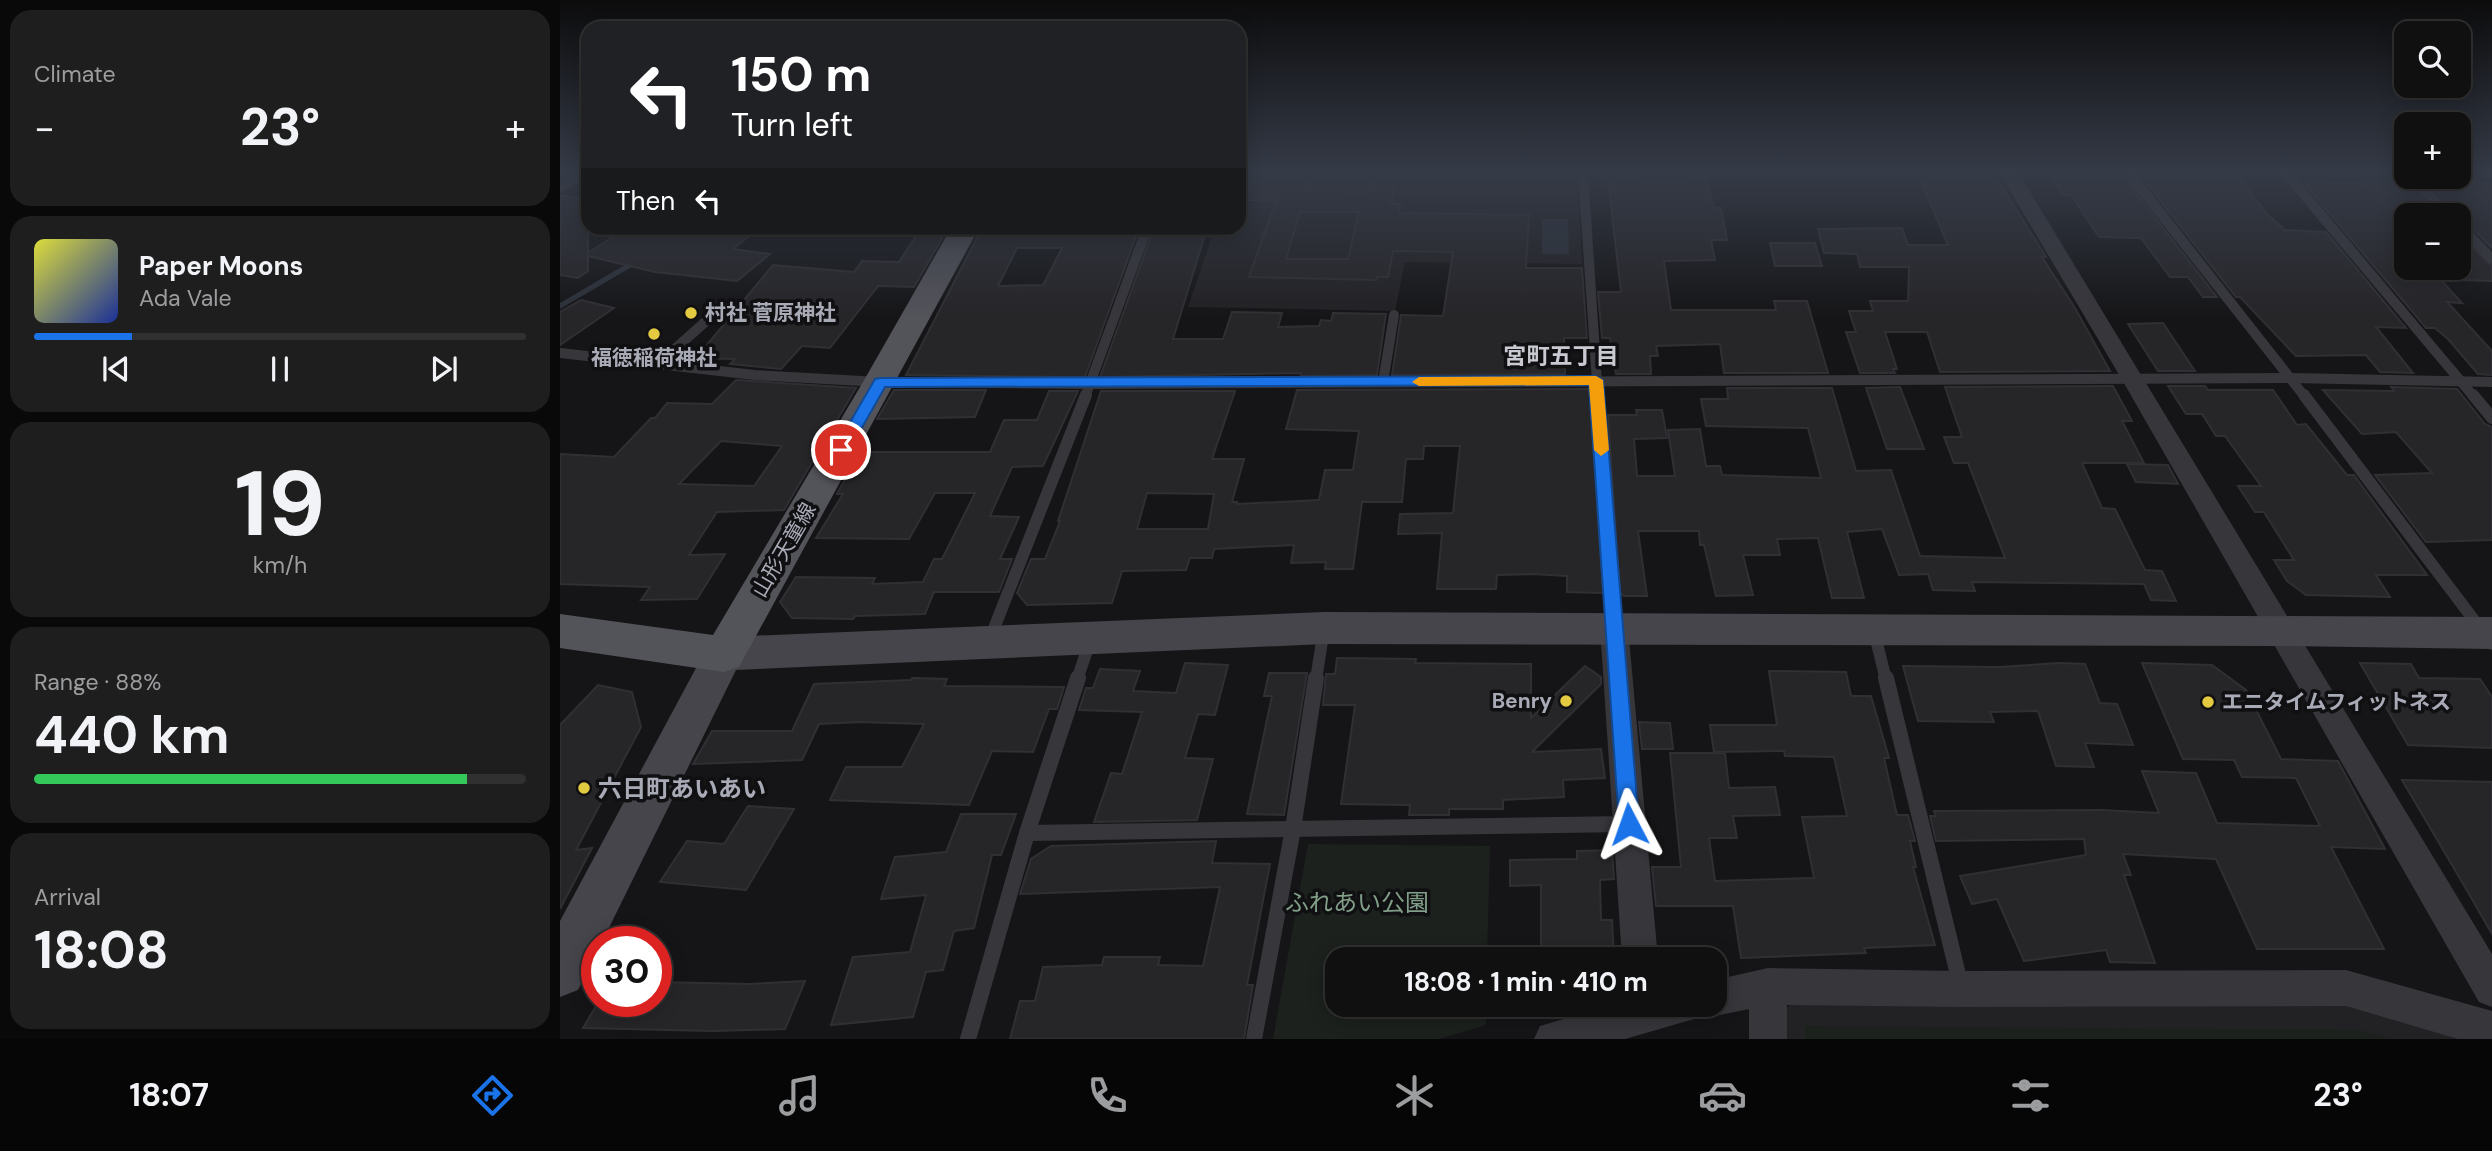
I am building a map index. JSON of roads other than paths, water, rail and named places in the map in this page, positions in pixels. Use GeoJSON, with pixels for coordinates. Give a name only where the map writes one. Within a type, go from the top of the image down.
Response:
{"type":"FeatureCollection","features":[{"type":"Feature","properties":{"kind":"main road","name":"山形天童線"},"geometry":{"type":"LineString","coordinates":[[724,654],[961,235]]}},
{"type":"Feature","properties":{"kind":"main road"},"geometry":{"type":"LineString","coordinates":[[560,631],[724,654]]}},
{"type":"Feature","properties":{"kind":"street"},"geometry":{"type":"LineString","coordinates":[[2037,220],[2133,378],[2492,989]]}},
{"type":"Feature","properties":{"kind":"street"},"geometry":{"type":"LineString","coordinates":[[1614,627],[1639,947]]}},
{"type":"Feature","properties":{"kind":"street"},"geometry":{"type":"LineString","coordinates":[[560,972],[724,654],[1324,628],[2281,630],[2489,636]]}},
{"type":"Feature","properties":{"kind":"street"},"geometry":{"type":"LineString","coordinates":[[1768,986],[1768,1039]]}},
{"type":"Feature","properties":{"kind":"street"},"geometry":{"type":"LineString","coordinates":[[1727,995],[1768,986],[1961,989],[2346,988],[2492,1030]]}},
{"type":"Feature","properties":{"kind":"street"},"geometry":{"type":"LineString","coordinates":[[1553,1039],[1620,1017]]}},
{"type":"Feature","properties":{"kind":"lane"},"geometry":{"type":"LineString","coordinates":[[1586,220],[1614,627]]}},
{"type":"Feature","properties":{"kind":"lane"},"geometry":{"type":"LineString","coordinates":[[2166,220],[2291,378],[2489,636]]}},
{"type":"Feature","properties":{"kind":"lane"},"geometry":{"type":"LineString","coordinates":[[2325,220],[2492,418]]}},
{"type":"Feature","properties":{"kind":"lane"},"geometry":{"type":"LineString","coordinates":[[988,644],[1090,384],[1144,235]]}},
{"type":"Feature","properties":{"kind":"lane"},"geometry":{"type":"LineString","coordinates":[[2471,237],[2492,259]]}},
{"type":"Feature","properties":{"kind":"lane"},"geometry":{"type":"LineString","coordinates":[[657,365],[714,314]]}},
{"type":"Feature","properties":{"kind":"lane"},"geometry":{"type":"LineString","coordinates":[[1383,382],[1394,315]]}},
{"type":"Feature","properties":{"kind":"lane"},"geometry":{"type":"LineString","coordinates":[[560,353],[657,365],[880,382],[1090,384],[2291,378],[2492,382]]}},
{"type":"Feature","properties":{"kind":"lane"},"geometry":{"type":"LineString","coordinates":[[1254,1039],[1293,829],[1324,628]]}},
{"type":"Feature","properties":{"kind":"lane"},"geometry":{"type":"LineString","coordinates":[[1874,631],[1961,989]]}},
{"type":"Feature","properties":{"kind":"lane"},"geometry":{"type":"LineString","coordinates":[[968,1039],[1027,833],[1091,637]]}},
{"type":"Feature","properties":{"kind":"lane"},"geometry":{"type":"LineString","coordinates":[[1027,833],[1629,824]]}},
{"type":"Feature","properties":{"kind":"waterway"},"geometry":{"type":"LineString","coordinates":[[560,306],[635,262]]}},
{"type":"Feature","properties":{"kind":"place","name":"村社 菅原神社"},"geometry":{"type":"Point","coordinates":[691,313]}},
{"type":"Feature","properties":{"kind":"place","name":"福徳稲荷神社"},"geometry":{"type":"Point","coordinates":[654,334]}},
{"type":"Feature","properties":{"kind":"place","name":"Benry"},"geometry":{"type":"Point","coordinates":[1566,701]}},
{"type":"Feature","properties":{"kind":"place","name":"エニタイムフィットネス"},"geometry":{"type":"Point","coordinates":[2208,702]}},
{"type":"Feature","properties":{"kind":"place","name":"六日町あいあい"},"geometry":{"type":"Point","coordinates":[584,788]}},
{"type":"Feature","properties":{"kind":"district","name":"宮町五丁目"},"geometry":{"type":"Point","coordinates":[1561,356]}},
{"type":"Feature","properties":{"kind":"park label","name":"ふれあい公園"},"geometry":{"type":"Point","coordinates":[1357,902]}}]}
